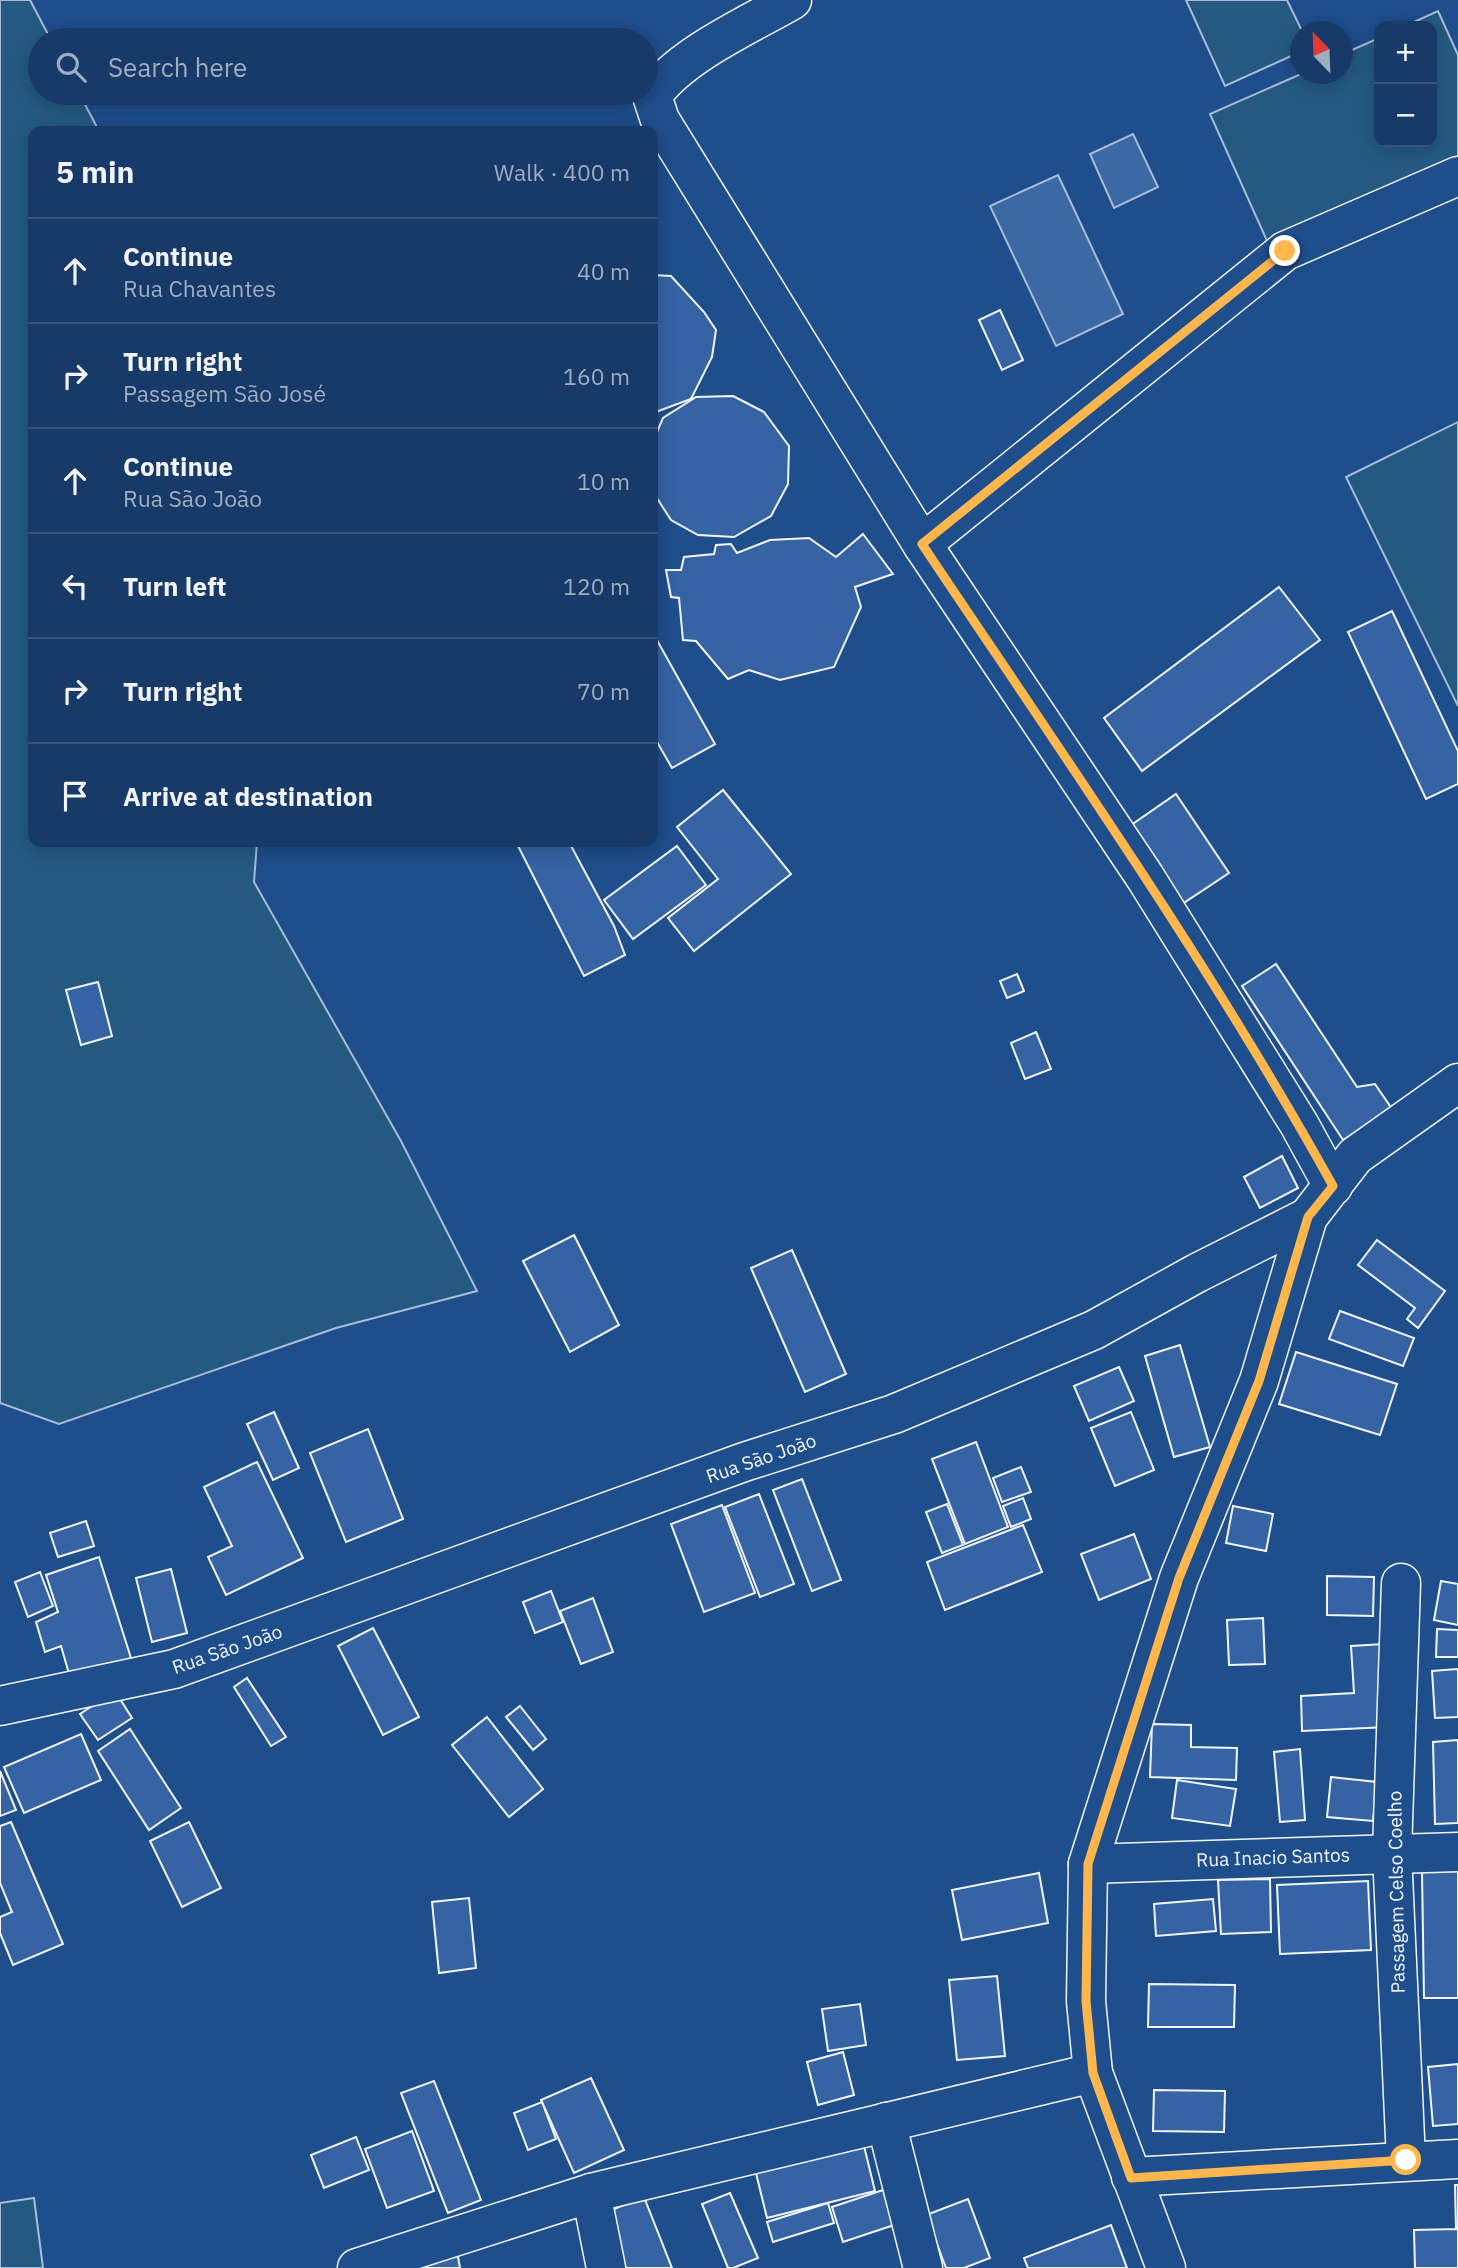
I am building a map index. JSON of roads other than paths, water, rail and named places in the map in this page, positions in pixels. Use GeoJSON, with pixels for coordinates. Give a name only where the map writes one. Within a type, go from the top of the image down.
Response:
{"type":"FeatureCollection","features":[{"type":"Feature","properties":{"kind":"street"},"geometry":{"type":"LineString","coordinates":[[658,87],[689,59],[792,0]]}},
{"type":"Feature","properties":{"kind":"street"},"geometry":{"type":"LineString","coordinates":[[655,105],[660,120],[922,544],[1145,877],[1298,1124],[1333,1186]]}},
{"type":"Feature","properties":{"kind":"street"},"geometry":{"type":"LineString","coordinates":[[922,544],[1285,251],[1458,176]]}},
{"type":"Feature","properties":{"kind":"street","name":"Rua São João"},"geometry":{"type":"LineString","coordinates":[[0,1706],[174,1669],[744,1462],[894,1414],[1094,1330],[1197,1273],[1308,1217],[1355,1156],[1458,1083]]}},
{"type":"Feature","properties":{"kind":"street"},"geometry":{"type":"LineString","coordinates":[[1166,2268],[1093,2073],[1086,2001],[1088,1864],[1179,1578],[1259,1381],[1308,1217]]}},
{"type":"Feature","properties":{"kind":"street","name":"Passagem Celso Coelho"},"geometry":{"type":"LineString","coordinates":[[1401,1583],[1392,1853],[1406,2160]]}},
{"type":"Feature","properties":{"kind":"street","name":"Rua Inacio Santos"},"geometry":{"type":"LineString","coordinates":[[1088,1864],[1458,1852]]}},
{"type":"Feature","properties":{"kind":"street"},"geometry":{"type":"LineString","coordinates":[[357,2268],[591,2193],[1093,2073]]}},
{"type":"Feature","properties":{"kind":"street"},"geometry":{"type":"LineString","coordinates":[[886,2122],[923,2268]]}},
{"type":"Feature","properties":{"kind":"street"},"geometry":{"type":"LineString","coordinates":[[1131,2178],[1458,2159]]}},
{"type":"Feature","properties":{"kind":"street"},"geometry":{"type":"LineString","coordinates":[[591,2193],[606,2268]]}}]}
